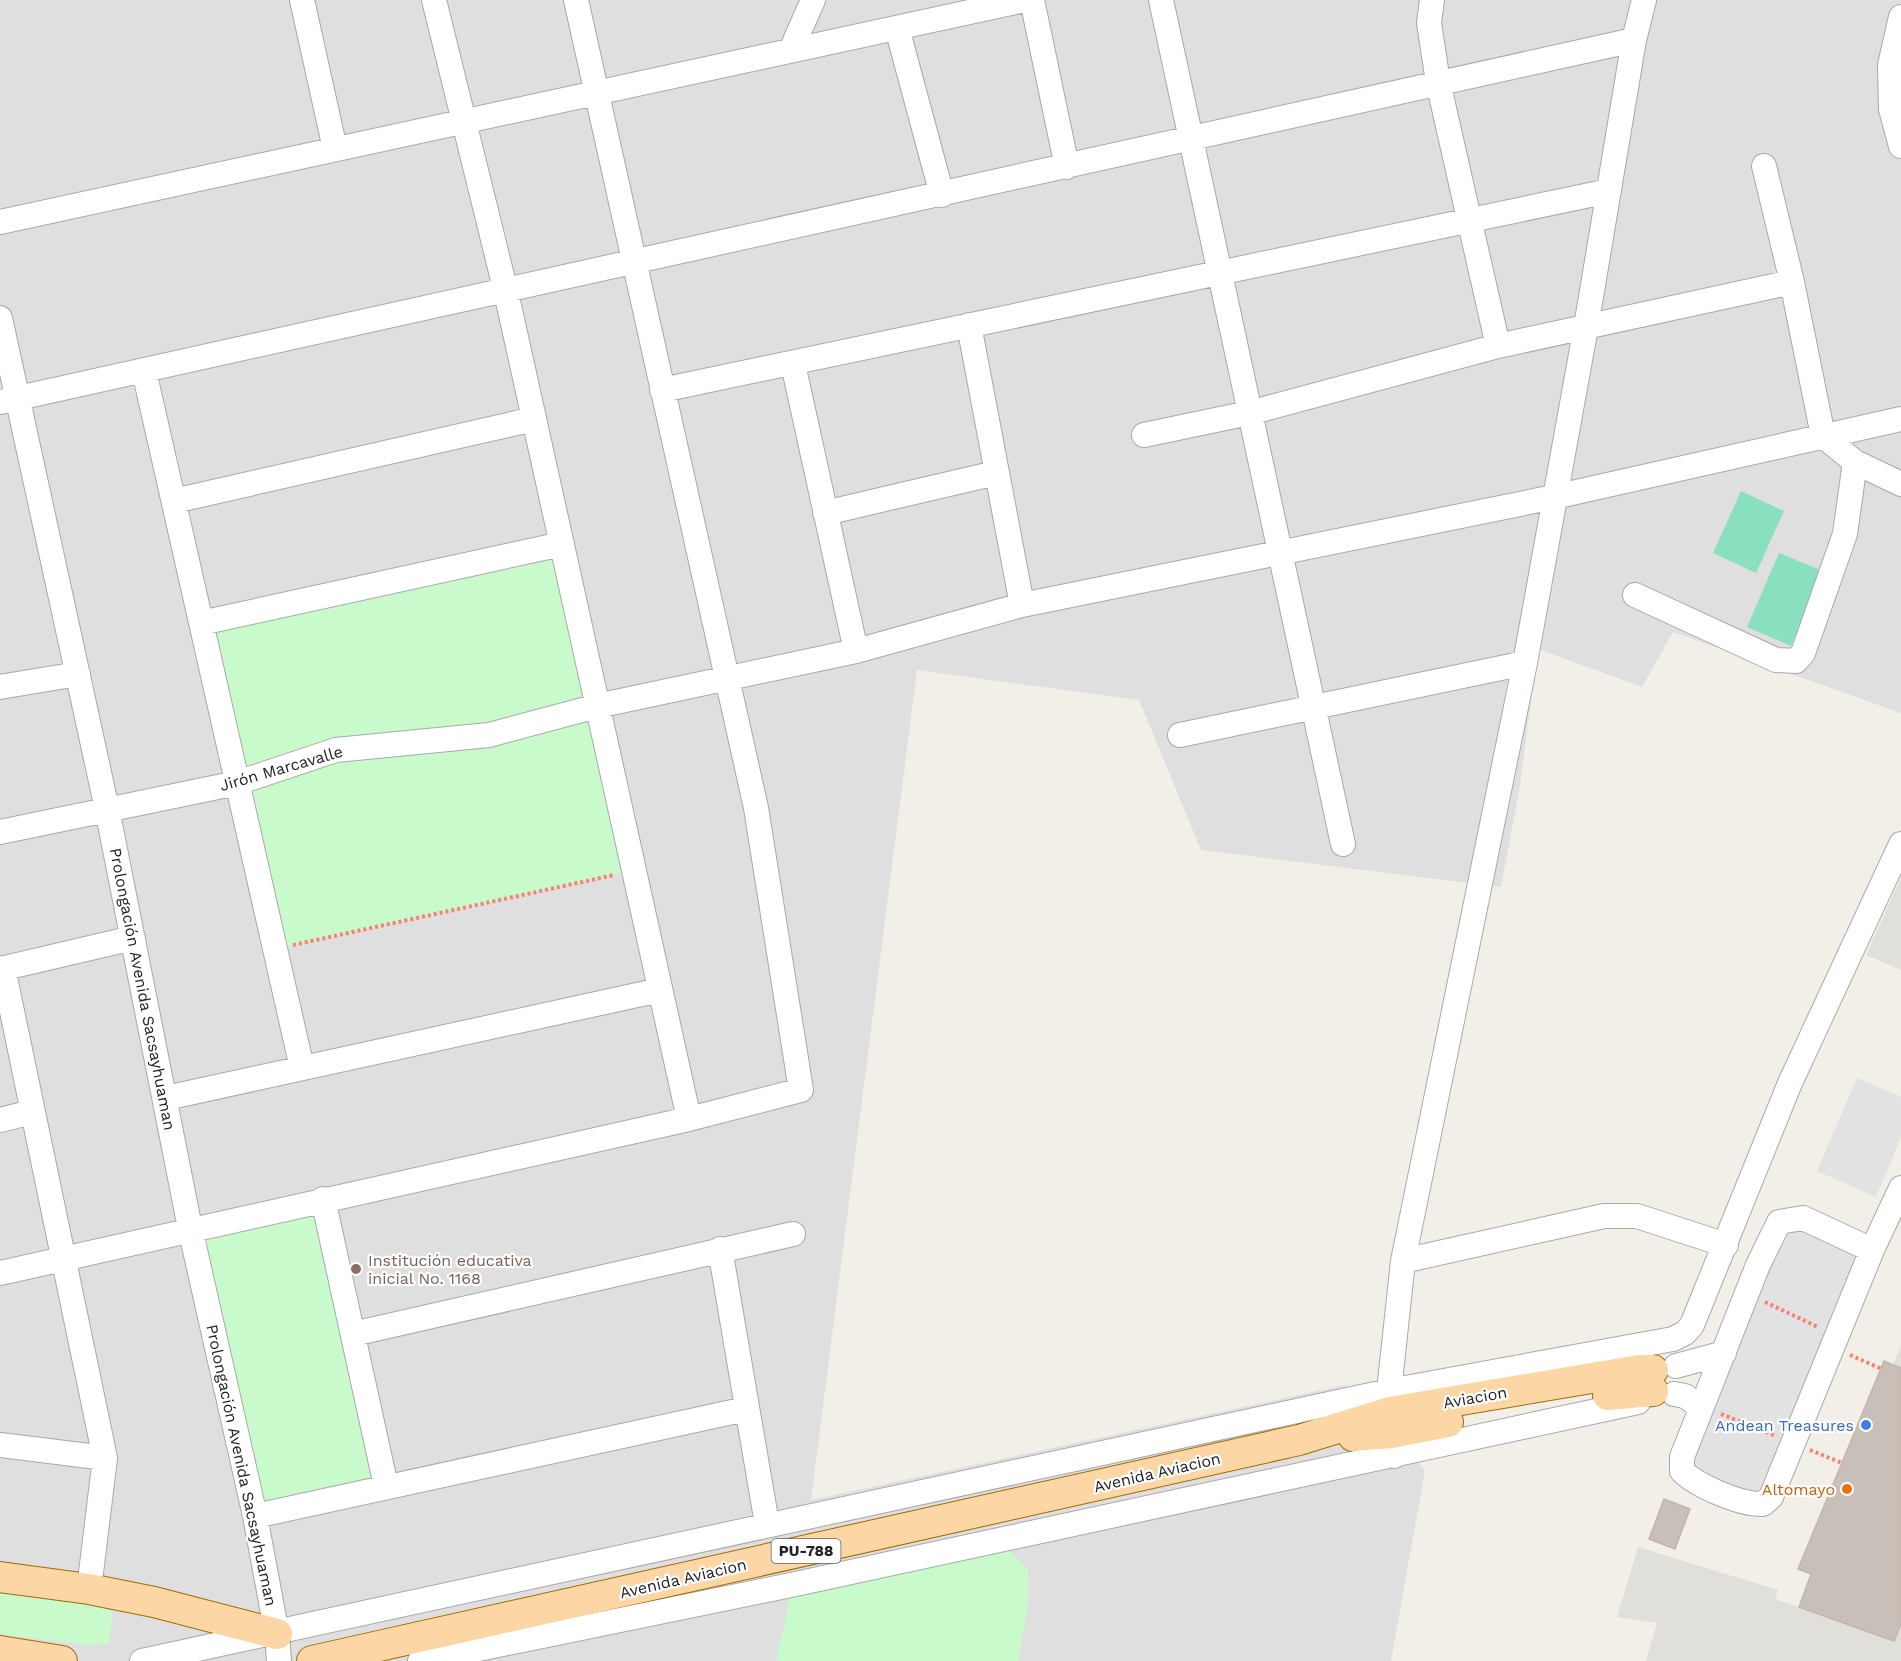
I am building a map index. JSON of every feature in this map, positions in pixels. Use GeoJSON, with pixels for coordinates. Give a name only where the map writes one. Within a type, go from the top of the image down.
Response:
{"type":"FeatureCollection","features":[{"type":"Feature","properties":{"kind":"main road","name":"Aviacion"},"geometry":{"type":"LineString","coordinates":[[1299,1440],[1656,1380]]}},
{"type":"Feature","properties":{"kind":"main road","name":"Avenida Aviacion"},"geometry":{"type":"LineString","coordinates":[[312,1661],[1299,1440]]}},
{"type":"Feature","properties":{"kind":"main road"},"geometry":{"type":"LineString","coordinates":[[0,1576],[89,1589],[154,1602],[278,1647]]}},
{"type":"Feature","properties":{"kind":"main road"},"geometry":{"type":"LineString","coordinates":[[0,1652],[62,1661]]}},
{"type":"Feature","properties":{"kind":"street"},"geometry":{"type":"LineString","coordinates":[[302,0],[335,149]]}},
{"type":"Feature","properties":{"kind":"street"},"geometry":{"type":"LineString","coordinates":[[435,0],[506,291],[689,1119]]}},
{"type":"Feature","properties":{"kind":"street"},"geometry":{"type":"LineString","coordinates":[[0,1273],[190,1228],[689,1119],[801,1090],[756,808],[576,0]]}},
{"type":"Feature","properties":{"kind":"street"},"geometry":{"type":"LineString","coordinates":[[790,50],[813,0]]}},
{"type":"Feature","properties":{"kind":"street"},"geometry":{"type":"LineString","coordinates":[[0,222],[1024,0]]}},
{"type":"Feature","properties":{"kind":"street"},"geometry":{"type":"LineString","coordinates":[[1032,0],[1067,167]]}},
{"type":"Feature","properties":{"kind":"street"},"geometry":{"type":"LineString","coordinates":[[1161,0],[1343,844]]}},
{"type":"Feature","properties":{"kind":"street"},"geometry":{"type":"LineString","coordinates":[[1432,0],[1429,23],[1438,82],[1497,346]]}},
{"type":"Feature","properties":{"kind":"street"},"geometry":{"type":"LineString","coordinates":[[1391,1423],[1403,1261],[1525,663],[1610,191],[1634,40],[1644,0]]}},
{"type":"Feature","properties":{"kind":"street"},"geometry":{"type":"LineString","coordinates":[[1901,17],[1890,65],[1891,109],[1901,147]]}},
{"type":"Feature","properties":{"kind":"street"},"geometry":{"type":"LineString","coordinates":[[897,28],[942,195]]}},
{"type":"Feature","properties":{"kind":"street"},"geometry":{"type":"LineString","coordinates":[[9,400],[1634,40]]}},
{"type":"Feature","properties":{"kind":"street"},"geometry":{"type":"LineString","coordinates":[[1764,166],[1792,282],[1823,436],[1855,462],[1901,484]]}},
{"type":"Feature","properties":{"kind":"street"},"geometry":{"type":"LineString","coordinates":[[662,390],[1610,191]]}},
{"type":"Feature","properties":{"kind":"street"},"geometry":{"type":"LineString","coordinates":[[1144,435],[1249,413],[1497,346],[1792,282]]}},
{"type":"Feature","properties":{"kind":"street","name":"Prolongación Avenida Sacsayhuaman"},"geometry":{"type":"LineString","coordinates":[[0,318],[9,400],[78,674],[166,1098],[190,1228],[255,1516],[278,1647]]}},
{"type":"Feature","properties":{"kind":"street"},"geometry":{"type":"LineString","coordinates":[[969,325],[1022,605]]}},
{"type":"Feature","properties":{"kind":"street"},"geometry":{"type":"LineString","coordinates":[[793,364],[856,651]]}},
{"type":"Feature","properties":{"kind":"street"},"geometry":{"type":"LineString","coordinates":[[144,371],[302,1068]]}},
{"type":"Feature","properties":{"kind":"street"},"geometry":{"type":"LineString","coordinates":[[174,501],[534,419]]}},
{"type":"Feature","properties":{"kind":"street","name":"Jirón Marcavalle"},"geometry":{"type":"LineString","coordinates":[[0,832],[237,783],[336,750],[489,735],[597,706],[856,651],[1022,605],[1280,555],[1554,497],[1901,419]]}},
{"type":"Feature","properties":{"kind":"street"},"geometry":{"type":"LineString","coordinates":[[1635,595],[1776,660],[1796,661],[1803,653],[1845,534],[1855,462]]}},
{"type":"Feature","properties":{"kind":"street"},"geometry":{"type":"LineString","coordinates":[[825,513],[996,473]]}},
{"type":"Feature","properties":{"kind":"street"},"geometry":{"type":"LineString","coordinates":[[201,623],[562,544]]}},
{"type":"Feature","properties":{"kind":"street"},"geometry":{"type":"LineString","coordinates":[[1180,735],[1525,663]]}},
{"type":"Feature","properties":{"kind":"street"},"geometry":{"type":"LineString","coordinates":[[0,687],[78,674]]}},
{"type":"Feature","properties":{"kind":"street"},"geometry":{"type":"LineString","coordinates":[[420,1661],[803,1583],[1391,1423],[1685,1333],[1692,1325],[1726,1245],[1790,1083],[1901,844]]}},
{"type":"Feature","properties":{"kind":"street"},"geometry":{"type":"LineString","coordinates":[[89,1589],[105,1458],[1,969],[133,938]]}},
{"type":"Feature","properties":{"kind":"street"},"geometry":{"type":"LineString","coordinates":[[166,1098],[660,990]]}},
{"type":"Feature","properties":{"kind":"street"},"geometry":{"type":"LineString","coordinates":[[0,1120],[32,1112]]}},
{"type":"Feature","properties":{"kind":"street"},"geometry":{"type":"LineString","coordinates":[[1872,1250],[1803,1218],[1779,1222],[1758,1265],[1682,1456],[1682,1471],[1690,1480],[1750,1505],[1763,1504],[1770,1497],[1872,1250],[1901,1188]]}},
{"type":"Feature","properties":{"kind":"street"},"geometry":{"type":"LineString","coordinates":[[323,1199],[386,1486]]}},
{"type":"Feature","properties":{"kind":"street"},"geometry":{"type":"LineString","coordinates":[[1403,1261],[1604,1216],[1637,1216],[1726,1245]]}},
{"type":"Feature","properties":{"kind":"street"},"geometry":{"type":"LineString","coordinates":[[352,1334],[793,1234]]}},
{"type":"Feature","properties":{"kind":"street"},"geometry":{"type":"LineString","coordinates":[[720,1249],[767,1524]]}},
{"type":"Feature","properties":{"kind":"street","name":"Aviacion"},"geometry":{"type":"LineString","coordinates":[[1656,1380],[1724,1353]]}},
{"type":"Feature","properties":{"kind":"street"},"geometry":{"type":"LineString","coordinates":[[142,1661],[278,1647],[767,1524],[1391,1423],[1638,1404],[1656,1380],[1701,1407]]}},
{"type":"Feature","properties":{"kind":"street"},"geometry":{"type":"LineString","coordinates":[[255,1516],[746,1409]]}},
{"type":"Feature","properties":{"kind":"street"},"geometry":{"type":"LineString","coordinates":[[0,1445],[105,1458]]}},
{"type":"Feature","properties":{"kind":"path"},"geometry":{"type":"LineString","coordinates":[[275,949],[634,870]]}},
{"type":"Feature","properties":{"kind":"path"},"geometry":{"type":"LineString","coordinates":[[1761,1310],[1768,1292]]}},
{"type":"Feature","properties":{"kind":"path"},"geometry":{"type":"LineString","coordinates":[[1764,1302],[1832,1334],[1827,1345],[1832,1348],[1882,1369]]}},
{"type":"Feature","properties":{"kind":"shaded area"},"geometry":{"type":"Polygon","coordinates":[[[0,0],[1901,0],[1901,713],[1673,632],[1642,687],[1538,649],[1519,792],[1501,887],[1201,850],[1139,700],[917,670],[811,1500],[1345,1385],[1425,1470],[1391,1661],[0,1661],[0,0]]]}},
{"type":"Feature","properties":{"kind":"shaded area"},"geometry":{"type":"Polygon","coordinates":[[[1901,877],[1901,970],[1866,955],[1901,877]]]}},
{"type":"Feature","properties":{"kind":"shaded area"},"geometry":{"type":"Polygon","coordinates":[[[1857,1078],[1901,1097],[1901,1137],[1876,1197],[1817,1171],[1857,1078]]]}},
{"type":"Feature","properties":{"kind":"shaded area"},"geometry":{"type":"Polygon","coordinates":[[[1790,1223],[1863,1255],[1760,1496],[1684,1464],[1790,1223]]]}},
{"type":"Feature","properties":{"kind":"shaded area"},"geometry":{"type":"Polygon","coordinates":[[[1901,1346],[1901,1661],[1646,1661],[1657,1623],[1617,1617],[1638,1547],[1778,1590],[1775,1599],[1799,1607],[1811,1574],[1798,1569],[1884,1361],[1893,1364],[1901,1346]]]}},
{"type":"Feature","properties":{"kind":"green space"},"geometry":{"type":"Polygon","coordinates":[[[1741,491],[1784,511],[1756,573],[1713,553],[1741,491]]]}},
{"type":"Feature","properties":{"kind":"green space"},"geometry":{"type":"Polygon","coordinates":[[[562,544],[634,870],[275,949],[201,623],[562,544]]]}},
{"type":"Feature","properties":{"kind":"green space"},"geometry":{"type":"Polygon","coordinates":[[[1779,553],[1823,571],[1791,646],[1747,627],[1779,553]]]}},
{"type":"Feature","properties":{"kind":"green space"},"geometry":{"type":"Polygon","coordinates":[[[323,1199],[386,1486],[255,1516],[190,1228],[323,1199]]]}},
{"type":"Feature","properties":{"kind":"green space"},"geometry":{"type":"Polygon","coordinates":[[[995,1535],[1028,1570],[1028,1603],[1018,1661],[776,1661],[793,1584],[995,1535]]]}},
{"type":"Feature","properties":{"kind":"green space"},"geometry":{"type":"Polygon","coordinates":[[[0,1591],[95,1604],[113,1612],[109,1643],[88,1645],[0,1634],[0,1591]]]}},
{"type":"Feature","properties":{"kind":"building"},"geometry":{"type":"Polygon","coordinates":[[[1884,1361],[1901,1368],[1901,1624],[1894,1641],[1799,1607],[1811,1574],[1798,1569],[1884,1361]]]}},
{"type":"Feature","properties":{"kind":"building"},"geometry":{"type":"Polygon","coordinates":[[[1664,1499],[1690,1509],[1675,1549],[1649,1539],[1664,1499]]]}},
{"type":"Feature","properties":{"kind":"place","name":"Institución educativa inicial No. 1168"},"geometry":{"type":"Point","coordinates":[356,1269]}},
{"type":"Feature","properties":{"kind":"place","name":"Andean Treasures"},"geometry":{"type":"Point","coordinates":[1866,1425]}},
{"type":"Feature","properties":{"kind":"place","name":"Altomayo"},"geometry":{"type":"Point","coordinates":[1847,1489]}}]}
